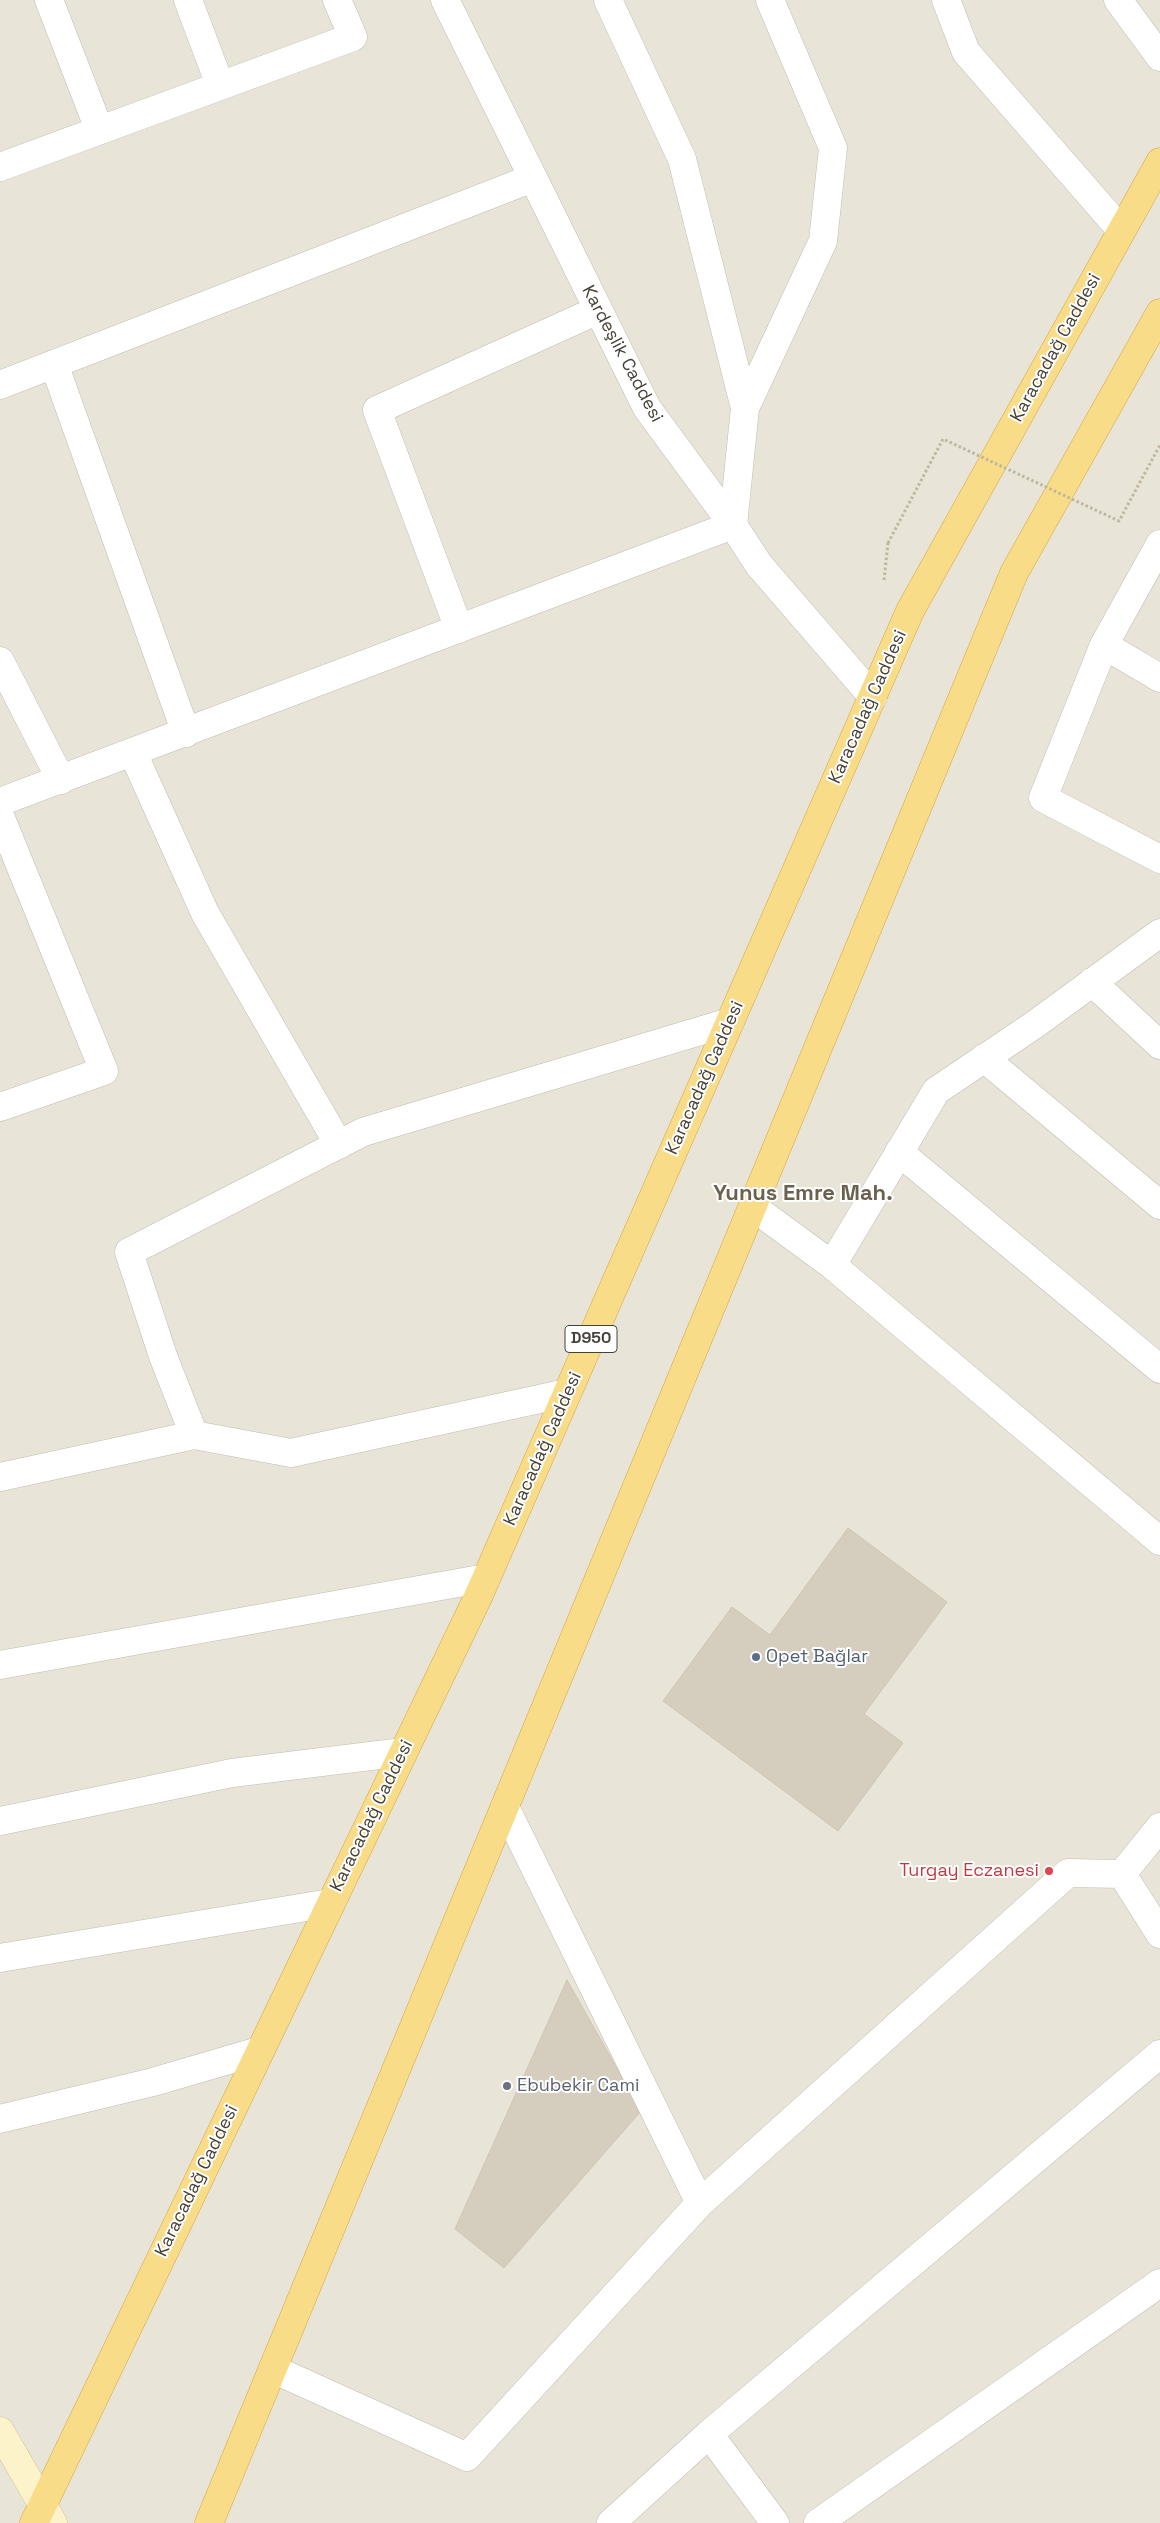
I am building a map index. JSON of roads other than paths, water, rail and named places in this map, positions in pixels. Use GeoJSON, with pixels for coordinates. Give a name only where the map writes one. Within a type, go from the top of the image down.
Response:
{"type":"FeatureCollection","features":[{"type":"Feature","properties":{"kind":"highway","name":"Karacadağ Caddesi"},"geometry":{"type":"LineString","coordinates":[[43,2516],[259,2051],[486,1578],[910,611],[1160,162]]}},
{"type":"Feature","properties":{"kind":"highway"},"geometry":{"type":"LineString","coordinates":[[209,2523],[1014,573],[1160,313]]}},
{"type":"Feature","properties":{"kind":"main road"},"geometry":{"type":"LineString","coordinates":[[2,2438],[43,2516]]}},
{"type":"Feature","properties":{"kind":"street"},"geometry":{"type":"LineString","coordinates":[[49,0],[99,129]]}},
{"type":"Feature","properties":{"kind":"street"},"geometry":{"type":"LineString","coordinates":[[188,0],[220,85]]}},
{"type":"Feature","properties":{"kind":"street"},"geometry":{"type":"LineString","coordinates":[[0,167],[352,37],[337,0]]}},
{"type":"Feature","properties":{"kind":"street","name":"Kardeşlik Caddesi"},"geometry":{"type":"LineString","coordinates":[[445,0],[647,408],[759,565],[873,696]]}},
{"type":"Feature","properties":{"kind":"street"},"geometry":{"type":"LineString","coordinates":[[608,0],[682,159],[745,408]]}},
{"type":"Feature","properties":{"kind":"street"},"geometry":{"type":"LineString","coordinates":[[0,802],[732,525],[745,408],[823,241],[833,148],[770,0]]}},
{"type":"Feature","properties":{"kind":"street"},"geometry":{"type":"LineString","coordinates":[[946,0],[966,52],[1121,230]]}},
{"type":"Feature","properties":{"kind":"street"},"geometry":{"type":"LineString","coordinates":[[1118,0],[1160,56]]}},
{"type":"Feature","properties":{"kind":"street"},"geometry":{"type":"LineString","coordinates":[[0,385],[533,178]]}},
{"type":"Feature","properties":{"kind":"street"},"geometry":{"type":"LineString","coordinates":[[459,629],[377,410],[598,310]]}},
{"type":"Feature","properties":{"kind":"street"},"geometry":{"type":"LineString","coordinates":[[54,364],[186,733]]}},
{"type":"Feature","properties":{"kind":"street"},"geometry":{"type":"LineString","coordinates":[[1160,544],[1104,645],[1043,798],[1160,859]]}},
{"type":"Feature","properties":{"kind":"street"},"geometry":{"type":"LineString","coordinates":[[1104,645],[1160,678]]}},
{"type":"Feature","properties":{"kind":"street"},"geometry":{"type":"LineString","coordinates":[[0,661],[61,780]]}},
{"type":"Feature","properties":{"kind":"street"},"geometry":{"type":"LineString","coordinates":[[132,753],[205,914],[339,1145]]}},
{"type":"Feature","properties":{"kind":"street"},"geometry":{"type":"LineString","coordinates":[[0,816],[104,1071],[0,1107]]}},
{"type":"Feature","properties":{"kind":"street"},"geometry":{"type":"LineString","coordinates":[[832,1265],[936,1092],[1160,933]]}},
{"type":"Feature","properties":{"kind":"street"},"geometry":{"type":"LineString","coordinates":[[1092,982],[1160,1045]]}},
{"type":"Feature","properties":{"kind":"street"},"geometry":{"type":"LineString","coordinates":[[194,1435],[163,1356],[129,1252],[364,1132],[730,1022]]}},
{"type":"Feature","properties":{"kind":"street"},"geometry":{"type":"LineString","coordinates":[[984,1058],[1160,1205]]}},
{"type":"Feature","properties":{"kind":"street"},"geometry":{"type":"LineString","coordinates":[[899,1152],[1160,1369]]}},
{"type":"Feature","properties":{"kind":"street"},"geometry":{"type":"LineString","coordinates":[[753,1207],[832,1265],[1160,1541]]}},
{"type":"Feature","properties":{"kind":"street"},"geometry":{"type":"LineString","coordinates":[[0,1477],[194,1435],[290,1453],[567,1393]]}},
{"type":"Feature","properties":{"kind":"street"},"geometry":{"type":"LineString","coordinates":[[0,1666],[486,1578]]}},
{"type":"Feature","properties":{"kind":"street"},"geometry":{"type":"LineString","coordinates":[[0,1821],[232,1773],[403,1752]]}},
{"type":"Feature","properties":{"kind":"street"},"geometry":{"type":"LineString","coordinates":[[505,1807],[700,2203]]}},
{"type":"Feature","properties":{"kind":"street"},"geometry":{"type":"LineString","coordinates":[[1122,1874],[1160,1826]]}},
{"type":"Feature","properties":{"kind":"street"},"geometry":{"type":"LineString","coordinates":[[273,2369],[467,2457],[700,2203],[1068,1873],[1122,1874]]}},
{"type":"Feature","properties":{"kind":"street"},"geometry":{"type":"LineString","coordinates":[[1122,1874],[1160,1934]]}},
{"type":"Feature","properties":{"kind":"street"},"geometry":{"type":"LineString","coordinates":[[0,1958],[330,1904]]}},
{"type":"Feature","properties":{"kind":"street"},"geometry":{"type":"LineString","coordinates":[[0,2119],[153,2082],[259,2051]]}},
{"type":"Feature","properties":{"kind":"street"},"geometry":{"type":"LineString","coordinates":[[611,2523],[709,2434],[1160,2054]]}},
{"type":"Feature","properties":{"kind":"street"},"geometry":{"type":"LineString","coordinates":[[818,2523],[1160,2283]]}},
{"type":"Feature","properties":{"kind":"street"},"geometry":{"type":"LineString","coordinates":[[709,2434],[775,2523]]}},
{"type":"Feature","properties":{"kind":"place","name":"Opet Bağlar"},"geometry":{"type":"Point","coordinates":[756,1657]}},
{"type":"Feature","properties":{"kind":"place","name":"Turgay Eczanesi"},"geometry":{"type":"Point","coordinates":[1049,1871]}},
{"type":"Feature","properties":{"kind":"place","name":"Ebubekir Cami"},"geometry":{"type":"Point","coordinates":[507,2086]}},
{"type":"Feature","properties":{"kind":"district","name":"Yunus Emre Mah."},"geometry":{"type":"Point","coordinates":[803,1194]}}]}
